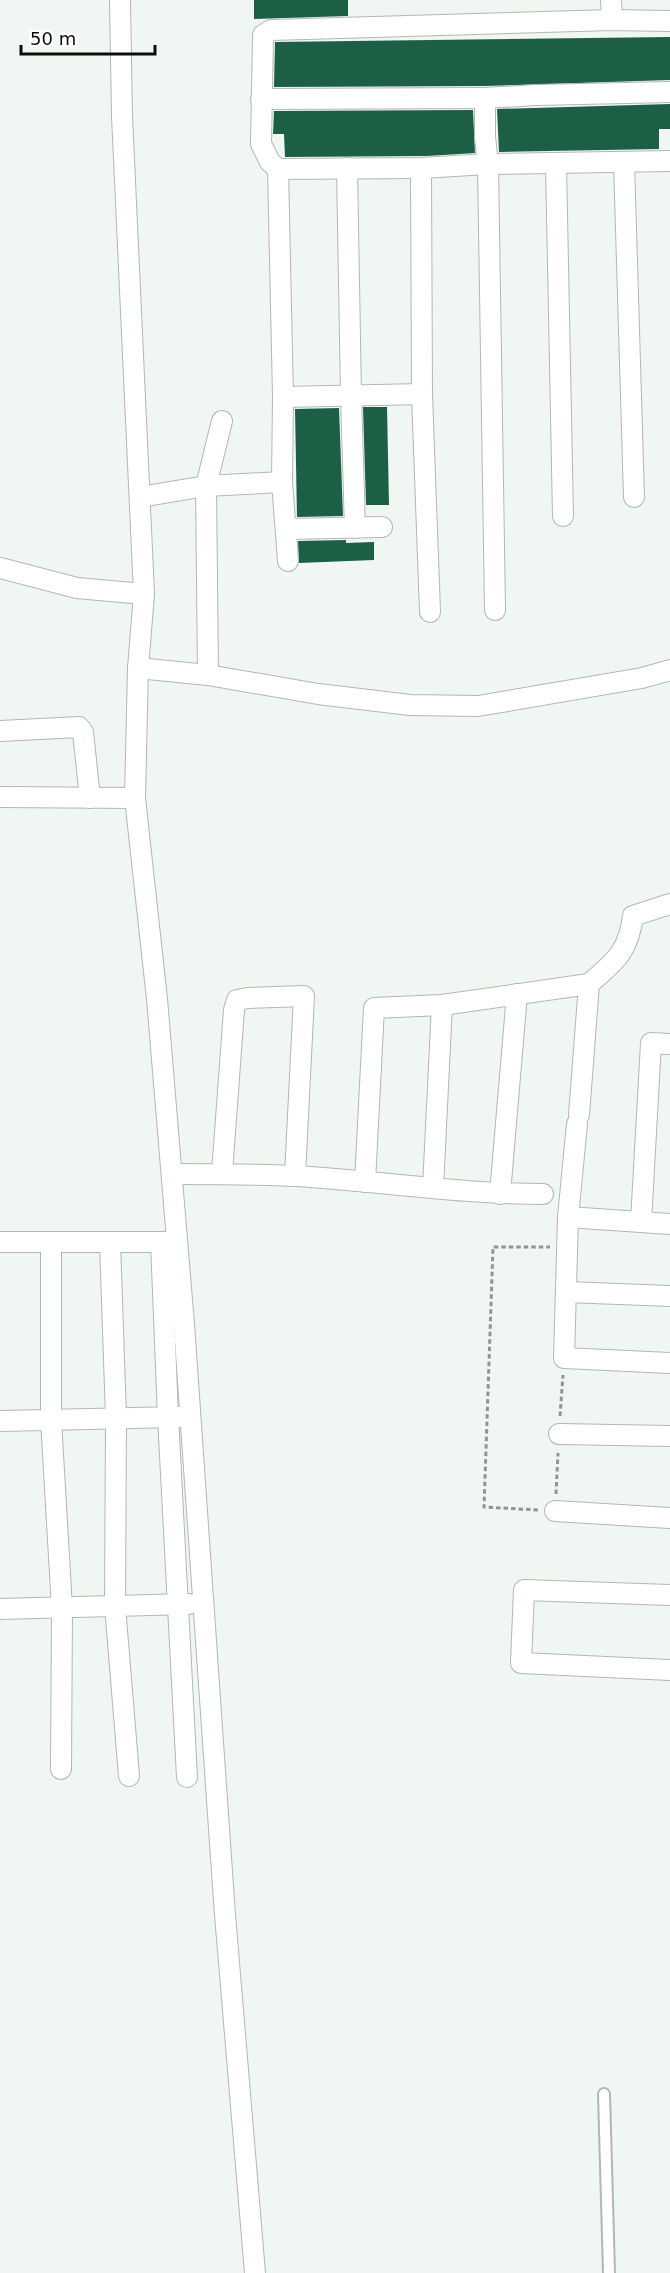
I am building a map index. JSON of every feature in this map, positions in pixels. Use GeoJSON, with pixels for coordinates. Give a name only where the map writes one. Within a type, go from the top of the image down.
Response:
{"type":"FeatureCollection","features":[{"type":"Feature","properties":{"kind":"street"},"geometry":{"type":"LineString","coordinates":[[120,0],[123,128],[144,594],[138,668],[135,798],[157,999],[172,1174],[169,1242],[168,1417],[187,1777]]}},
{"type":"Feature","properties":{"kind":"street"},"geometry":{"type":"LineString","coordinates":[[611,0],[612,20]]}},
{"type":"Feature","properties":{"kind":"street"},"geometry":{"type":"LineString","coordinates":[[670,21],[612,20],[271,30],[263,34],[261,99],[261,144],[270,162],[278,169],[420,168],[488,164],[670,161]]}},
{"type":"Feature","properties":{"kind":"street"},"geometry":{"type":"LineString","coordinates":[[261,99],[485,98],[536,94],[670,92]]}},
{"type":"Feature","properties":{"kind":"street"},"geometry":{"type":"LineString","coordinates":[[485,98],[495,610]]}},
{"type":"Feature","properties":{"kind":"street"},"geometry":{"type":"LineString","coordinates":[[624,162],[634,497]]}},
{"type":"Feature","properties":{"kind":"street"},"geometry":{"type":"LineString","coordinates":[[556,164],[563,516]]}},
{"type":"Feature","properties":{"kind":"street"},"geometry":{"type":"LineString","coordinates":[[347,168],[355,528]]}},
{"type":"Feature","properties":{"kind":"street"},"geometry":{"type":"LineString","coordinates":[[420,168],[422,394],[430,612]]}},
{"type":"Feature","properties":{"kind":"street"},"geometry":{"type":"LineString","coordinates":[[278,169],[283,397],[282,482],[288,561]]}},
{"type":"Feature","properties":{"kind":"street"},"geometry":{"type":"LineString","coordinates":[[283,397],[422,394]]}},
{"type":"Feature","properties":{"kind":"street"},"geometry":{"type":"LineString","coordinates":[[208,675],[206,486],[222,421]]}},
{"type":"Feature","properties":{"kind":"street"},"geometry":{"type":"LineString","coordinates":[[140,497],[206,486],[282,482]]}},
{"type":"Feature","properties":{"kind":"street"},"geometry":{"type":"LineString","coordinates":[[286,529],[382,527]]}},
{"type":"Feature","properties":{"kind":"street"},"geometry":{"type":"LineString","coordinates":[[0,568],[77,588],[144,594]]}},
{"type":"Feature","properties":{"kind":"street"},"geometry":{"type":"LineString","coordinates":[[138,668],[208,675],[318,694],[410,705],[478,706],[642,678],[670,670]]}},
{"type":"Feature","properties":{"kind":"street"},"geometry":{"type":"LineString","coordinates":[[0,731],[79,727],[83,732],[90,798]]}},
{"type":"Feature","properties":{"kind":"street"},"geometry":{"type":"LineString","coordinates":[[0,797],[135,798]]}},
{"type":"Feature","properties":{"kind":"street"},"geometry":{"type":"LineString","coordinates":[[365,1182],[374,1008],[442,1005],[589,984],[620,955],[630,938],[633,916],[670,904]]}},
{"type":"Feature","properties":{"kind":"street"},"geometry":{"type":"LineString","coordinates":[[589,984],[568,1217],[564,1358],[670,1363]]}},
{"type":"Feature","properties":{"kind":"street"},"geometry":{"type":"LineString","coordinates":[[500,1194],[517,994]]}},
{"type":"Feature","properties":{"kind":"street"},"geometry":{"type":"LineString","coordinates":[[222,1173],[234,1010],[237,1000],[304,996],[295,1176]]}},
{"type":"Feature","properties":{"kind":"street"},"geometry":{"type":"LineString","coordinates":[[433,1188],[442,1005]]}},
{"type":"Feature","properties":{"kind":"street"},"geometry":{"type":"LineString","coordinates":[[641,1222],[651,1043],[670,1044]]}},
{"type":"Feature","properties":{"kind":"street"},"geometry":{"type":"LineString","coordinates":[[172,1174],[222,1173],[295,1176],[500,1194],[543,1194]]}},
{"type":"Feature","properties":{"kind":"street"},"geometry":{"type":"LineString","coordinates":[[568,1217],[670,1224]]}},
{"type":"Feature","properties":{"kind":"street"},"geometry":{"type":"LineString","coordinates":[[0,1242],[169,1242]]}},
{"type":"Feature","properties":{"kind":"street"},"geometry":{"type":"LineString","coordinates":[[111,1242],[116,1417],[115,1606],[129,1776]]}},
{"type":"Feature","properties":{"kind":"street"},"geometry":{"type":"LineString","coordinates":[[169,1242],[191,1416],[225,1915],[255,2273]]}},
{"type":"Feature","properties":{"kind":"street"},"geometry":{"type":"LineString","coordinates":[[51,1243],[51,1420],[62,1608],[61,1770]]}},
{"type":"Feature","properties":{"kind":"street"},"geometry":{"type":"LineString","coordinates":[[567,1292],[670,1296]]}},
{"type":"Feature","properties":{"kind":"street"},"geometry":{"type":"LineString","coordinates":[[0,1421],[191,1416]]}},
{"type":"Feature","properties":{"kind":"street"},"geometry":{"type":"LineString","coordinates":[[559,1434],[670,1436]]}},
{"type":"Feature","properties":{"kind":"street"},"geometry":{"type":"LineString","coordinates":[[555,1511],[670,1518]]}},
{"type":"Feature","properties":{"kind":"street"},"geometry":{"type":"LineString","coordinates":[[670,1595],[524,1590],[521,1664],[670,1670]]}},
{"type":"Feature","properties":{"kind":"street"},"geometry":{"type":"LineString","coordinates":[[0,1609],[204,1603]]}},
{"type":"Feature","properties":{"kind":"lane"},"geometry":{"type":"LineString","coordinates":[[604,2094],[609,2273]]}},
{"type":"Feature","properties":{"kind":"path"},"geometry":{"type":"LineString","coordinates":[[564,1358],[555,1511],[484,1507],[493,1247],[568,1247]]}},
{"type":"Feature","properties":{"kind":"building"},"geometry":{"type":"Polygon","coordinates":[[[254,0],[348,0],[348,16],[254,19],[254,0]]]}},
{"type":"Feature","properties":{"kind":"building"},"geometry":{"type":"Polygon","coordinates":[[[670,37],[670,80],[485,86],[274,87],[275,42],[670,37]]]}},
{"type":"Feature","properties":{"kind":"building"},"geometry":{"type":"Polygon","coordinates":[[[670,104],[670,129],[659,129],[659,149],[499,152],[497,109],[670,104]]]}},
{"type":"Feature","properties":{"kind":"building"},"geometry":{"type":"Polygon","coordinates":[[[473,110],[475,153],[427,156],[285,157],[284,134],[273,134],[274,111],[473,110]]]}},
{"type":"Feature","properties":{"kind":"building"},"geometry":{"type":"Polygon","coordinates":[[[363,407],[387,407],[389,505],[366,505],[363,407]]]}},
{"type":"Feature","properties":{"kind":"building"},"geometry":{"type":"Polygon","coordinates":[[[339,408],[343,516],[297,517],[295,409],[339,408]]]}},
{"type":"Feature","properties":{"kind":"building"},"geometry":{"type":"Polygon","coordinates":[[[346,540],[346,543],[374,542],[374,560],[299,563],[298,541],[346,540]]]}}]}
